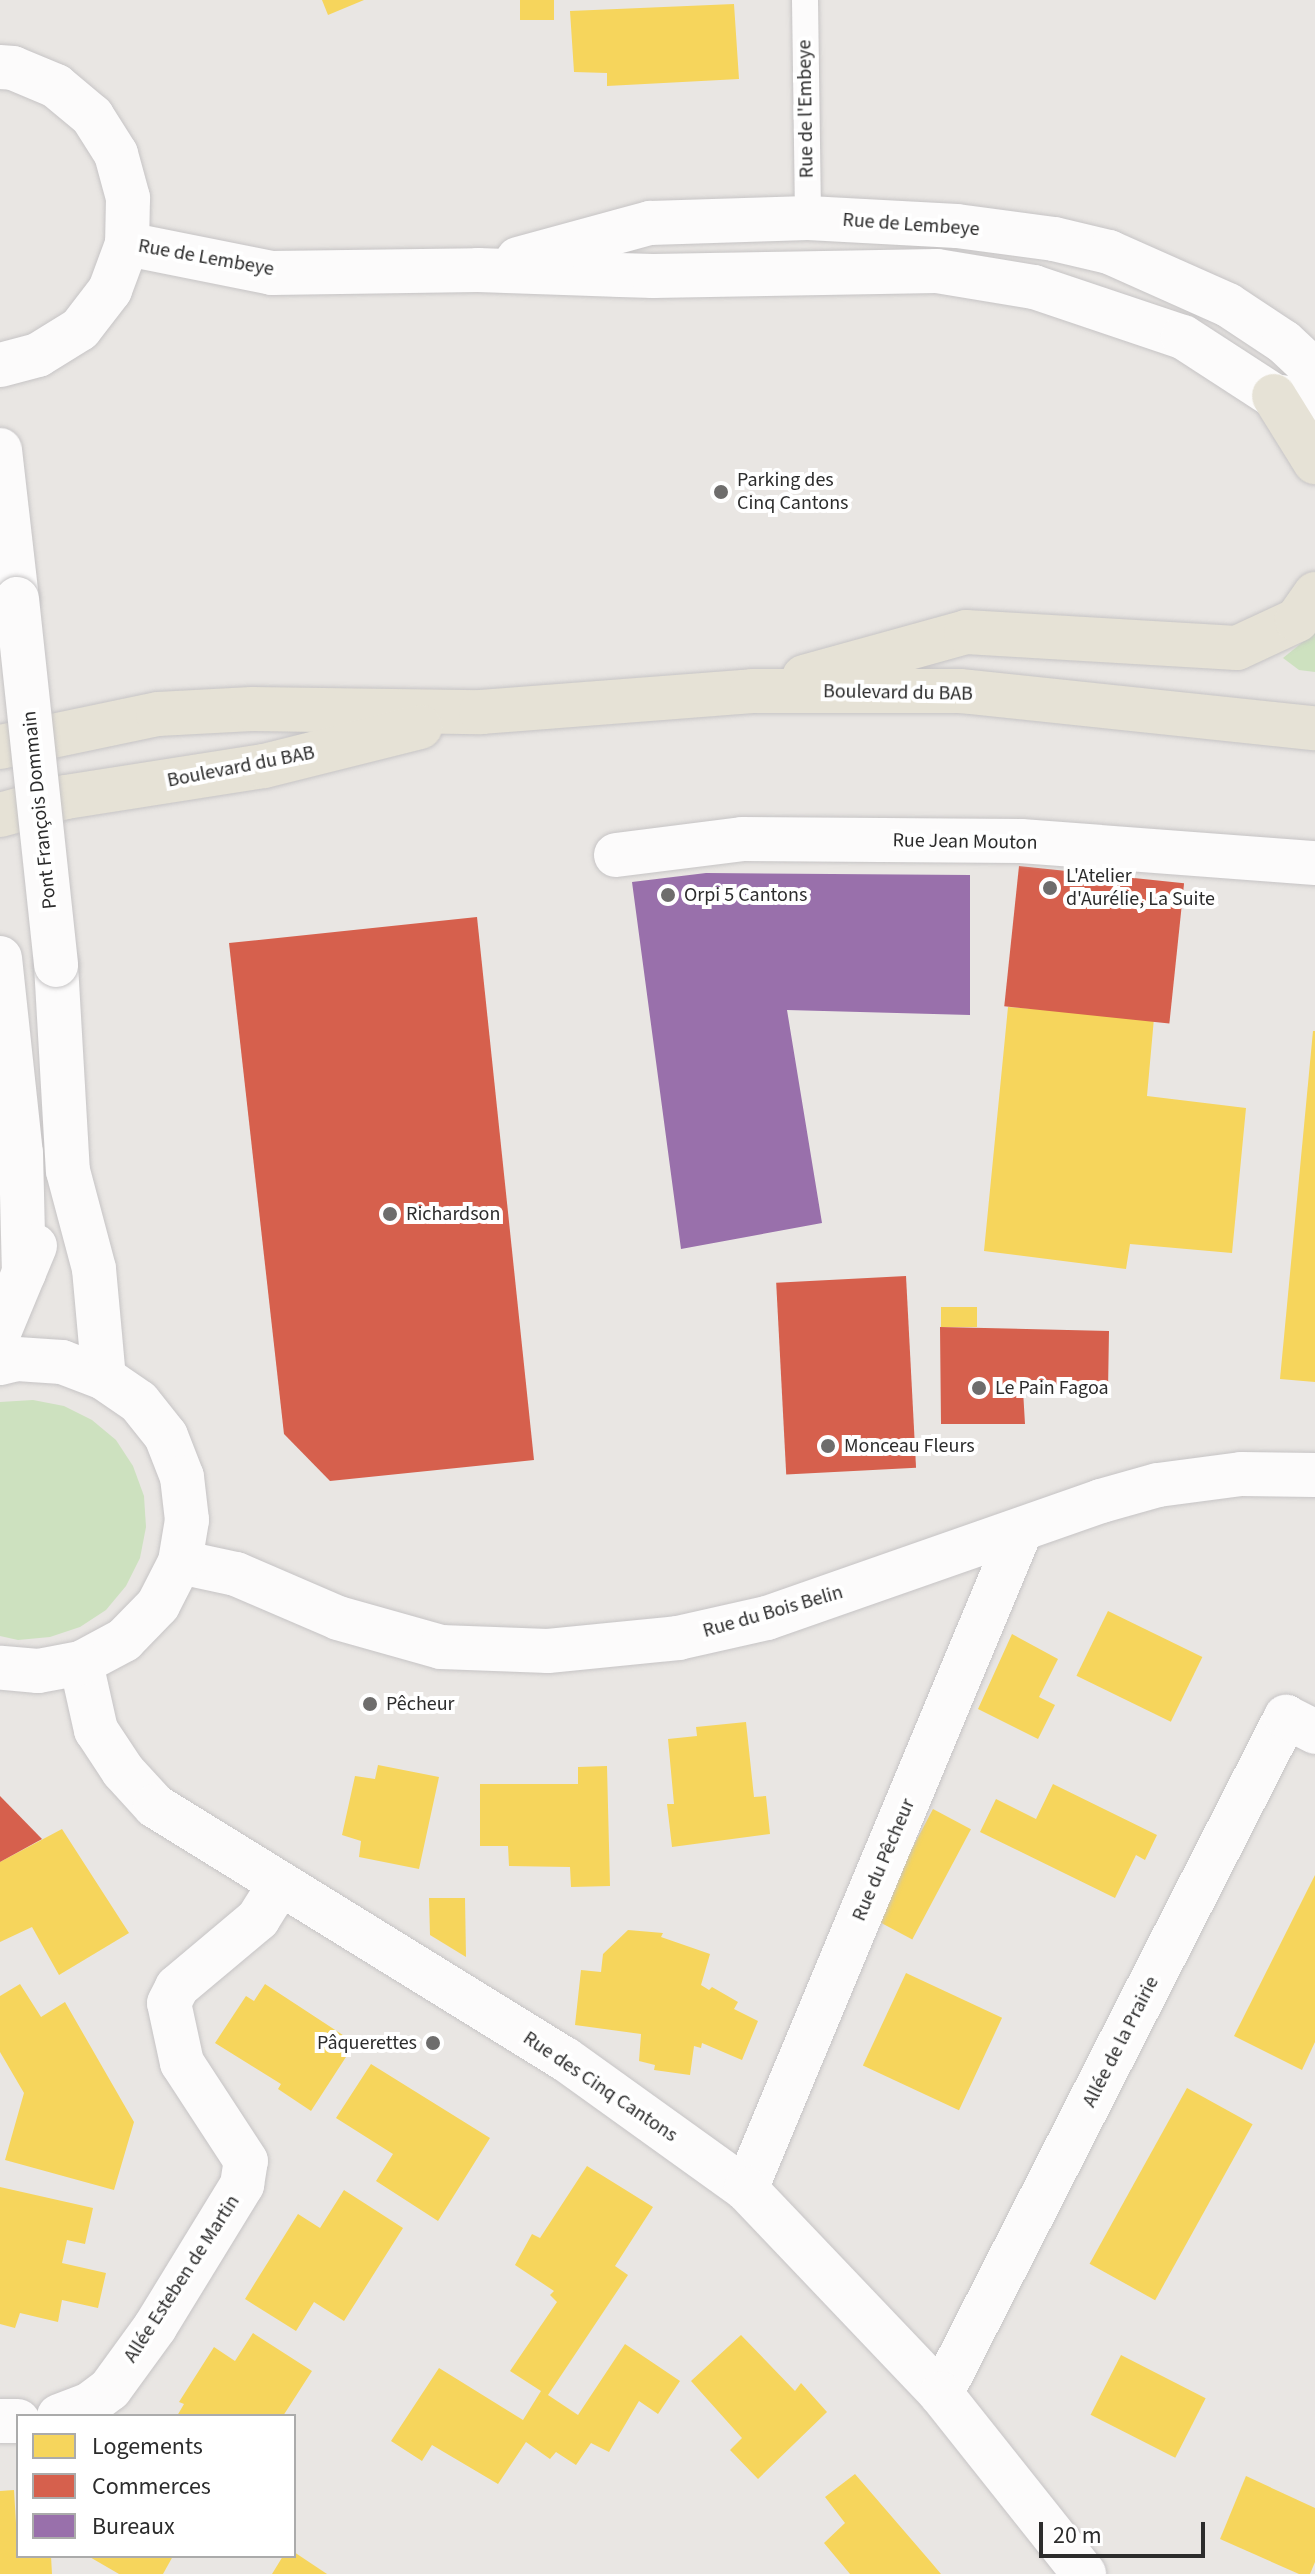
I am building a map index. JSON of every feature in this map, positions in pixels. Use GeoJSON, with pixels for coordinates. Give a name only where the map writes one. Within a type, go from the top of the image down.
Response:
{"type":"FeatureCollection","features":[{"type":"Feature","properties":{"kind":"main road"},"geometry":{"type":"LineString","coordinates":[[1294,399],[1315,462]]}},
{"type":"Feature","properties":{"kind":"main road"},"geometry":{"type":"LineString","coordinates":[[752,691],[966,632],[1237,648],[1297,620],[1315,594]]}},
{"type":"Feature","properties":{"kind":"main road","name":"Boulevard du BAB"},"geometry":{"type":"LineString","coordinates":[[0,747],[158,714],[252,709],[481,712],[752,691],[960,691],[1315,728]]}},
{"type":"Feature","properties":{"kind":"main road","name":"Boulevard du BAB"},"geometry":{"type":"LineString","coordinates":[[0,815],[66,797],[264,766],[481,712]]}},
{"type":"Feature","properties":{"kind":"main road"},"geometry":{"type":"LineString","coordinates":[[0,827],[66,797]]}},
{"type":"Feature","properties":{"kind":"street"},"geometry":{"type":"LineString","coordinates":[[0,67],[13,68],[56,86],[92,116],[116,154],[128,198],[127,244],[110,290],[80,329],[38,355],[0,365]]}},
{"type":"Feature","properties":{"kind":"street","name":"Rue de Lembeye"},"geometry":{"type":"LineString","coordinates":[[478,270],[650,223],[808,218],[957,226],[1054,239],[1109,252],[1228,305],[1284,342],[1315,371]]}},
{"type":"Feature","properties":{"kind":"street","name":"Rue de Lembeye"},"geometry":{"type":"LineString","coordinates":[[127,244],[272,273],[478,270],[653,276],[937,271],[1034,287],[1183,337],[1294,399]]}},
{"type":"Feature","properties":{"kind":"street","name":"Pont François Dommain"},"geometry":{"type":"LineString","coordinates":[[0,450],[56,965],[68,1171],[94,1269],[104,1378]]}},
{"type":"Feature","properties":{"kind":"street","name":"Rue Jean Mouton"},"geometry":{"type":"LineString","coordinates":[[616,855],[742,839],[1006,841],[1315,863]]}},
{"type":"Feature","properties":{"kind":"street","name":"Pont François Dommain"},"geometry":{"type":"LineString","coordinates":[[1,965],[21,1153],[24,1273]]}},
{"type":"Feature","properties":{"kind":"street","name":"Pont François Dommain"},"geometry":{"type":"LineString","coordinates":[[0,1330],[68,1171]]}},
{"type":"Feature","properties":{"kind":"street"},"geometry":{"type":"LineString","coordinates":[[0,1363],[17,1359],[62,1362],[104,1378],[139,1402],[166,1436],[182,1477],[187,1520],[180,1562],[158,1605],[124,1640],[81,1663],[38,1671],[0,1668]]}},
{"type":"Feature","properties":{"kind":"street","name":"Rue du Bois Belin"},"geometry":{"type":"LineString","coordinates":[[180,1562],[236,1574],[338,1618],[441,1647],[548,1651],[678,1638],[767,1618],[1020,1532],[1101,1501],[1158,1485],[1241,1474],[1315,1475]]}},
{"type":"Feature","properties":{"kind":"street","name":"Rue du Pêcheur"},"geometry":{"type":"LineString","coordinates":[[746,2189],[1020,1532]]}},
{"type":"Feature","properties":{"kind":"street","name":"Rue des Cinq Cantons"},"geometry":{"type":"LineString","coordinates":[[81,1663],[96,1730],[123,1771],[155,1806],[565,2059],[746,2189],[941,2394],[1084,2574]]}},
{"type":"Feature","properties":{"kind":"street","name":"Allée de la Prairie"},"geometry":{"type":"LineString","coordinates":[[941,2394],[1286,1717],[1315,1732]]}},
{"type":"Feature","properties":{"kind":"street","name":"Allée Esteben de Martin"},"geometry":{"type":"LineString","coordinates":[[64,2414],[90,2404],[110,2389],[155,2327],[242,2185],[246,2161],[182,2063],[169,2003],[177,1987],[258,1919],[279,1885]]}},
{"type":"Feature","properties":{"kind":"lane","name":"Rue de l'Embeye"},"geometry":{"type":"LineString","coordinates":[[805,0],[808,218]]}},
{"type":"Feature","properties":{"kind":"green space"},"geometry":{"type":"Polygon","coordinates":[[[1315,632],[1315,672],[1299,670],[1283,658],[1315,632]]]}},
{"type":"Feature","properties":{"kind":"green space"},"geometry":{"type":"Polygon","coordinates":[[[33,1400],[64,1406],[92,1420],[116,1440],[133,1466],[144,1496],[146,1527],[140,1558],[126,1586],[106,1610],[80,1627],[50,1637],[18,1640],[0,1636],[0,1402],[33,1400]]]}},
{"type":"Feature","properties":{"kind":"building: Logements"},"geometry":{"type":"Polygon","coordinates":[[[322,0],[364,0],[328,15],[322,0]]]}},
{"type":"Feature","properties":{"kind":"building: Logements"},"geometry":{"type":"Polygon","coordinates":[[[520,0],[554,0],[554,20],[520,20],[520,0]]]}},
{"type":"Feature","properties":{"kind":"building: Logements"},"geometry":{"type":"Polygon","coordinates":[[[734,4],[739,79],[607,86],[607,73],[574,72],[570,11],[734,4]]]}},
{"type":"Feature","properties":{"kind":"building: Logements"},"geometry":{"type":"Polygon","coordinates":[[[1008,1007],[1154,1018],[1147,1096],[1246,1108],[1232,1253],[1130,1244],[1126,1269],[984,1251],[1008,1007]]]}},
{"type":"Feature","properties":{"kind":"building: Logements"},"geometry":{"type":"Polygon","coordinates":[[[1315,1031],[1315,1382],[1280,1379],[1315,1031]]]}},
{"type":"Feature","properties":{"kind":"building: Logements"},"geometry":{"type":"Polygon","coordinates":[[[941,1307],[977,1307],[977,1327],[941,1327],[941,1307]]]}},
{"type":"Feature","properties":{"kind":"building: Logements"},"geometry":{"type":"Polygon","coordinates":[[[1108,1611],[1202,1657],[1171,1722],[1076,1676],[1108,1611]]]}},
{"type":"Feature","properties":{"kind":"building: Logements"},"geometry":{"type":"Polygon","coordinates":[[[1012,1634],[1058,1659],[1039,1697],[1055,1705],[1038,1739],[978,1709],[1012,1634]]]}},
{"type":"Feature","properties":{"kind":"building: Logements"},"geometry":{"type":"Polygon","coordinates":[[[746,1722],[754,1797],[766,1796],[770,1834],[672,1847],[667,1804],[674,1804],[668,1739],[697,1736],[696,1727],[746,1722]]]}},
{"type":"Feature","properties":{"kind":"building: Logements"},"geometry":{"type":"Polygon","coordinates":[[[378,1765],[439,1777],[419,1869],[359,1857],[361,1841],[342,1835],[355,1776],[375,1779],[378,1765]]]}},
{"type":"Feature","properties":{"kind":"building: Logements"},"geometry":{"type":"Polygon","coordinates":[[[607,1766],[610,1886],[571,1887],[570,1867],[509,1866],[508,1846],[480,1846],[480,1784],[578,1784],[578,1767],[607,1766]]]}},
{"type":"Feature","properties":{"kind":"building: Logements"},"geometry":{"type":"Polygon","coordinates":[[[1053,1784],[1157,1835],[1145,1860],[1136,1855],[1115,1898],[980,1832],[996,1799],[1036,1819],[1053,1784]]]}},
{"type":"Feature","properties":{"kind":"building: Logements"},"geometry":{"type":"Polygon","coordinates":[[[933,1809],[971,1829],[912,1940],[874,1919],[933,1809]]]}},
{"type":"Feature","properties":{"kind":"building: Logements"},"geometry":{"type":"Polygon","coordinates":[[[62,1829],[129,1933],[59,1975],[32,1927],[0,1942],[0,1862],[62,1829]]]}},
{"type":"Feature","properties":{"kind":"building: Logements"},"geometry":{"type":"Polygon","coordinates":[[[1315,1875],[1315,2042],[1302,2070],[1234,2036],[1315,1875]]]}},
{"type":"Feature","properties":{"kind":"building: Logements"},"geometry":{"type":"Polygon","coordinates":[[[429,1898],[465,1898],[466,1957],[430,1935],[429,1898]]]}},
{"type":"Feature","properties":{"kind":"building: Logements"},"geometry":{"type":"Polygon","coordinates":[[[628,1930],[663,1933],[661,1937],[710,1954],[701,1985],[709,1990],[712,1987],[738,2002],[734,2009],[758,2021],[742,2060],[702,2043],[701,2048],[694,2046],[690,2075],[654,2070],[655,2065],[639,2061],[641,2034],[575,2025],[581,1970],[601,1972],[603,1954],[628,1930]]]}},
{"type":"Feature","properties":{"kind":"building: Logements"},"geometry":{"type":"Polygon","coordinates":[[[906,1973],[1002,2018],[959,2110],[863,2065],[906,1973]]]}},
{"type":"Feature","properties":{"kind":"building: Logements"},"geometry":{"type":"Polygon","coordinates":[[[20,1984],[41,2017],[65,2002],[134,2122],[114,2190],[5,2160],[24,2093],[0,2052],[0,1996],[20,1984]]]}},
{"type":"Feature","properties":{"kind":"building: Logements"},"geometry":{"type":"Polygon","coordinates":[[[265,1984],[355,2043],[311,2111],[278,2089],[281,2084],[215,2043],[246,1996],[254,2001],[265,1984]]]}},
{"type":"Feature","properties":{"kind":"building: Logements"},"geometry":{"type":"Polygon","coordinates":[[[371,2064],[490,2138],[438,2221],[376,2181],[393,2154],[336,2118],[371,2064]]]}},
{"type":"Feature","properties":{"kind":"building: Logements"},"geometry":{"type":"Polygon","coordinates":[[[1187,2088],[1253,2124],[1155,2300],[1090,2264],[1187,2088]]]}},
{"type":"Feature","properties":{"kind":"building: Logements"},"geometry":{"type":"Polygon","coordinates":[[[587,2166],[653,2207],[615,2266],[628,2275],[548,2395],[578,2415],[625,2344],[680,2381],[658,2414],[639,2401],[609,2452],[591,2443],[576,2465],[556,2452],[550,2459],[526,2442],[498,2484],[432,2445],[422,2461],[391,2441],[439,2368],[523,2420],[541,2391],[510,2371],[557,2302],[550,2295],[554,2291],[515,2265],[532,2234],[540,2238],[587,2166]]]}},
{"type":"Feature","properties":{"kind":"building: Logements"},"geometry":{"type":"Polygon","coordinates":[[[0,2187],[93,2208],[85,2244],[67,2240],[62,2263],[106,2273],[98,2308],[62,2300],[58,2322],[20,2313],[15,2328],[0,2324],[0,2187]]]}},
{"type":"Feature","properties":{"kind":"building: Logements"},"geometry":{"type":"Polygon","coordinates":[[[344,2190],[403,2228],[344,2321],[314,2302],[296,2331],[245,2299],[298,2214],[320,2228],[344,2190]]]}},
{"type":"Feature","properties":{"kind":"building: Logements"},"geometry":{"type":"Polygon","coordinates":[[[253,2333],[312,2371],[284,2414],[178,2414],[184,2404],[179,2402],[214,2347],[235,2361],[253,2333]]]}},
{"type":"Feature","properties":{"kind":"building: Logements"},"geometry":{"type":"Polygon","coordinates":[[[741,2335],[795,2391],[801,2383],[827,2412],[758,2479],[730,2450],[742,2438],[691,2381],[741,2335]]]}},
{"type":"Feature","properties":{"kind":"building: Logements"},"geometry":{"type":"Polygon","coordinates":[[[1121,2355],[1206,2398],[1175,2458],[1091,2415],[1121,2355]]]}},
{"type":"Feature","properties":{"kind":"building: Logements"},"geometry":{"type":"Polygon","coordinates":[[[855,2474],[941,2574],[850,2574],[824,2543],[845,2523],[825,2497],[855,2474]]]}},
{"type":"Feature","properties":{"kind":"building: Logements"},"geometry":{"type":"Polygon","coordinates":[[[1246,2476],[1315,2508],[1315,2562],[1310,2574],[1299,2574],[1220,2539],[1246,2476]]]}},
{"type":"Feature","properties":{"kind":"building: Logements"},"geometry":{"type":"Polygon","coordinates":[[[14,2490],[16,2558],[51,2558],[52,2574],[0,2574],[0,2491],[14,2490]]]}},
{"type":"Feature","properties":{"kind":"building: Logements"},"geometry":{"type":"Polygon","coordinates":[[[296,2553],[327,2574],[272,2574],[282,2558],[296,2558],[296,2553]]]}},
{"type":"Feature","properties":{"kind":"building: Logements"},"geometry":{"type":"Polygon","coordinates":[[[91,2558],[172,2558],[163,2574],[119,2574],[91,2558]]]}},
{"type":"Feature","properties":{"kind":"building: Commerces"},"geometry":{"type":"Polygon","coordinates":[[[1019,866],[1184,883],[1169,1024],[1004,1006],[1019,866]]]}},
{"type":"Feature","properties":{"kind":"building: Commerces"},"geometry":{"type":"Polygon","coordinates":[[[477,917],[534,1460],[330,1481],[284,1434],[229,943],[477,917]]]}},
{"type":"Feature","properties":{"kind":"building: Commerces"},"geometry":{"type":"Polygon","coordinates":[[[906,1276],[916,1468],[786,1475],[776,1283],[906,1276]]]}},
{"type":"Feature","properties":{"kind":"building: Commerces"},"geometry":{"type":"Polygon","coordinates":[[[940,1327],[1109,1331],[1108,1391],[1023,1390],[1025,1424],[941,1424],[940,1327]]]}},
{"type":"Feature","properties":{"kind":"building: Commerces"},"geometry":{"type":"Polygon","coordinates":[[[0,1796],[42,1839],[0,1862],[0,1796]]]}},
{"type":"Feature","properties":{"kind":"building: Bureaux"},"geometry":{"type":"Polygon","coordinates":[[[706,873],[970,875],[970,1015],[787,1010],[822,1223],[681,1249],[632,882],[706,873]]]}},
{"type":"Feature","properties":{"kind":"place","name":"Parking des Cinq Cantons"},"geometry":{"type":"Point","coordinates":[721,492]}},
{"type":"Feature","properties":{"kind":"place","name":"L'Atelier d'Aurélie, La Suite"},"geometry":{"type":"Point","coordinates":[1050,888]}},
{"type":"Feature","properties":{"kind":"place","name":"Orpi 5 Cantons"},"geometry":{"type":"Point","coordinates":[668,895]}},
{"type":"Feature","properties":{"kind":"place","name":"Richardson"},"geometry":{"type":"Point","coordinates":[390,1214]}},
{"type":"Feature","properties":{"kind":"place","name":"Le Pain Fagoa"},"geometry":{"type":"Point","coordinates":[979,1388]}},
{"type":"Feature","properties":{"kind":"place","name":"Monceau Fleurs"},"geometry":{"type":"Point","coordinates":[828,1446]}},
{"type":"Feature","properties":{"kind":"place","name":"Pêcheur"},"geometry":{"type":"Point","coordinates":[370,1704]}},
{"type":"Feature","properties":{"kind":"place","name":"Pâquerettes"},"geometry":{"type":"Point","coordinates":[433,2043]}}]}
